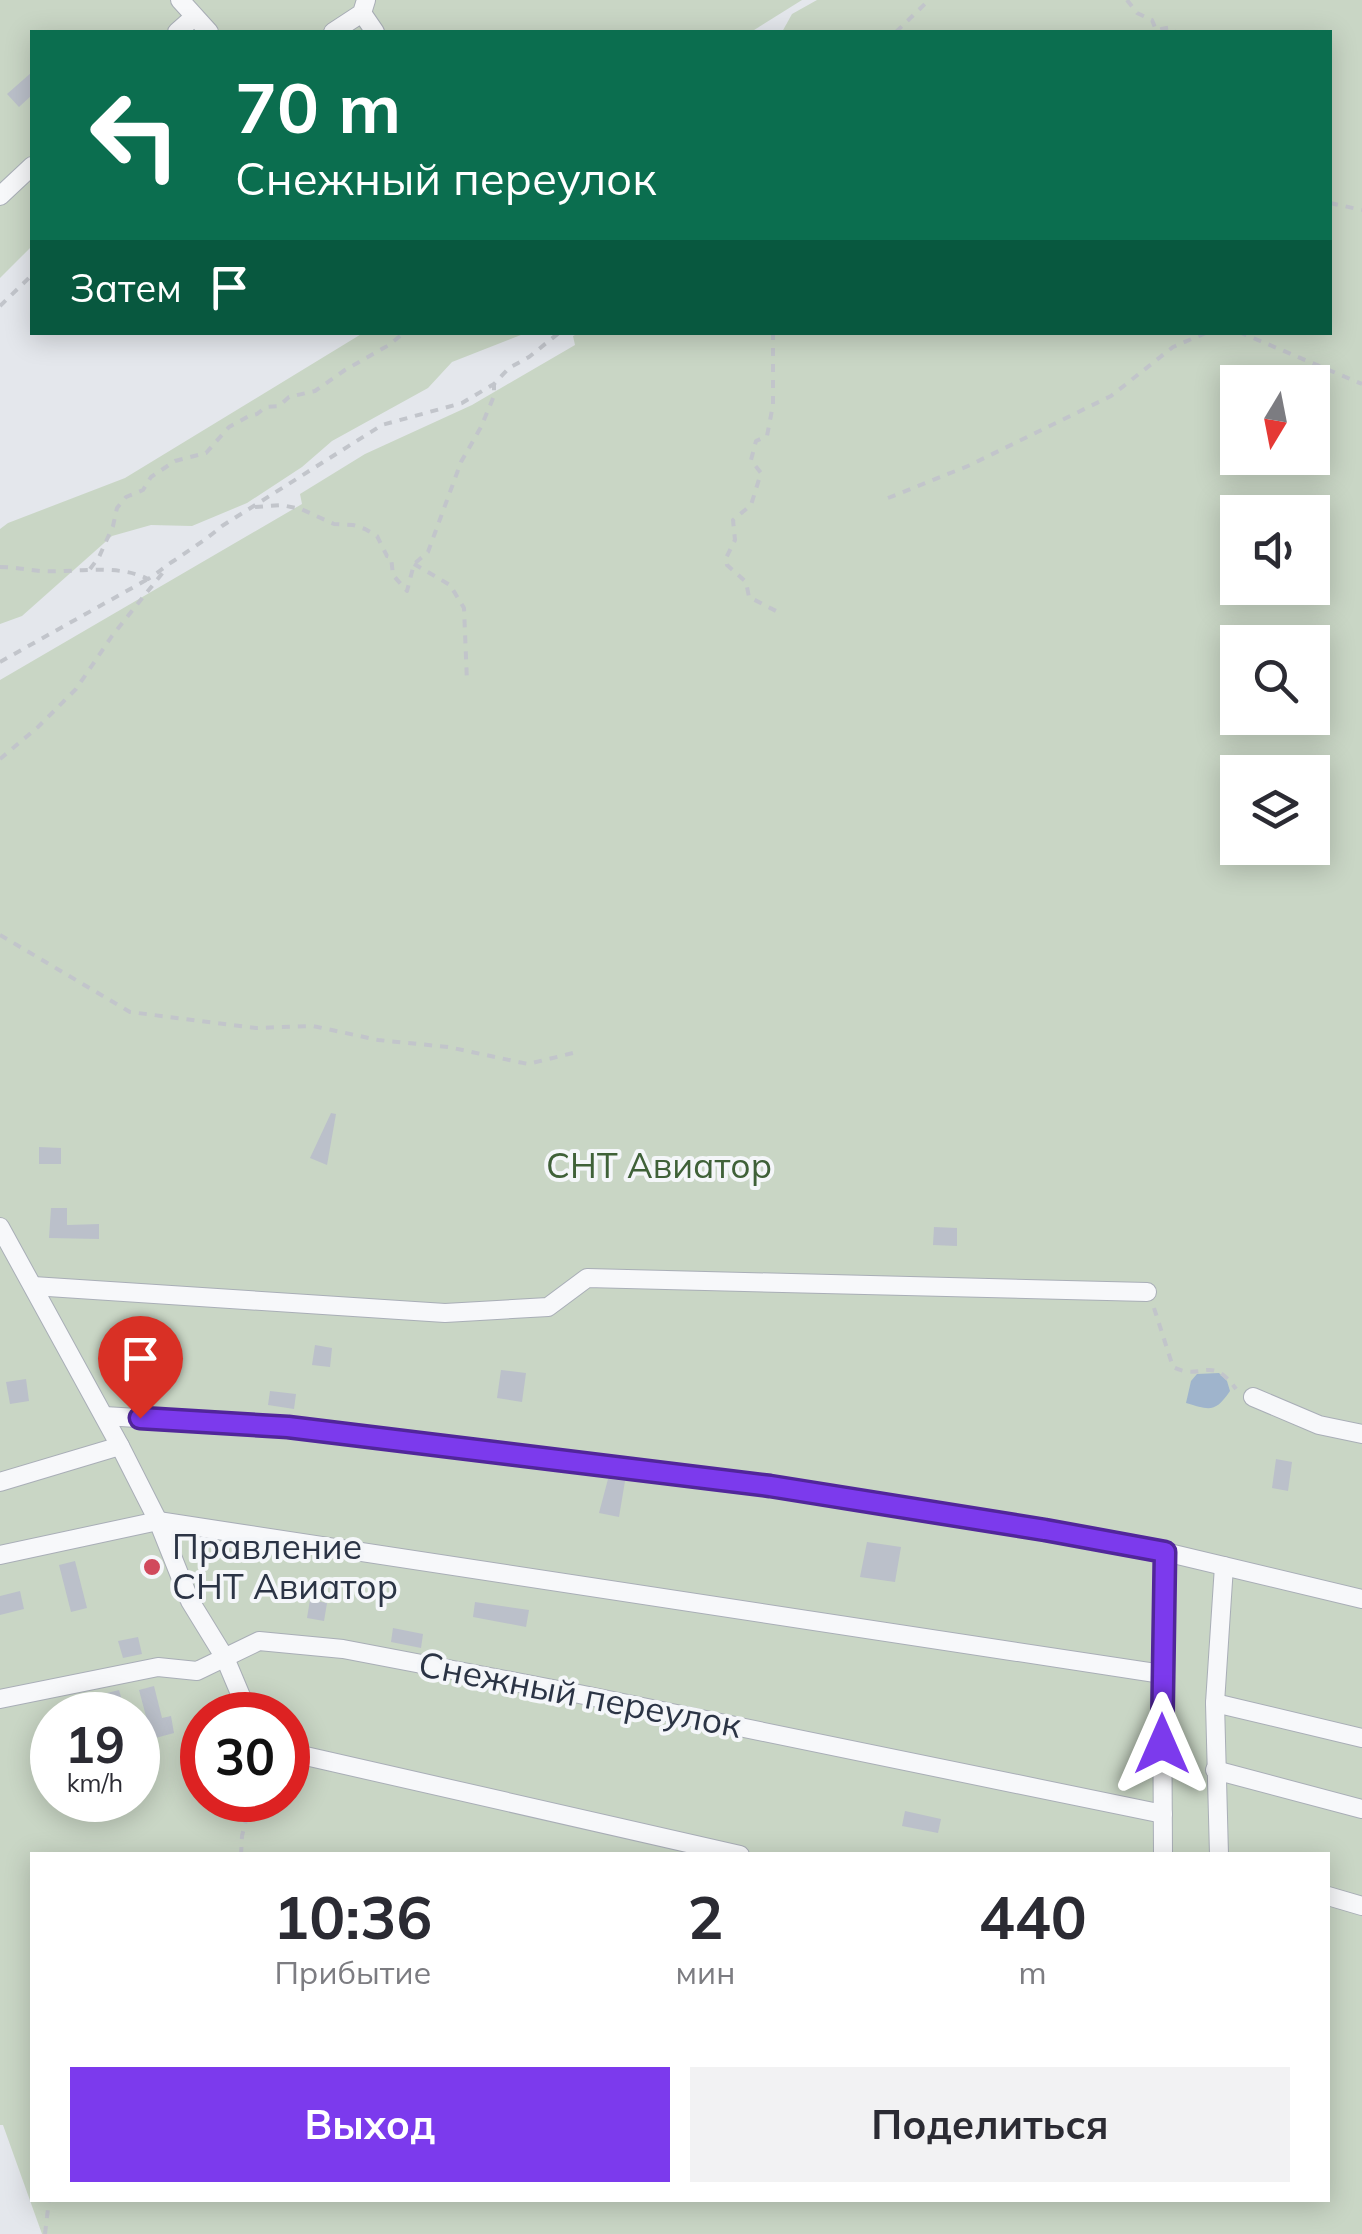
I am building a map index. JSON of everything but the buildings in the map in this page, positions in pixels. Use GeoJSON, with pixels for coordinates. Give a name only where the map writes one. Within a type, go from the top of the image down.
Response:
{"type":"FeatureCollection","features":[{"type":"Feature","properties":{"kind":"street"},"geometry":{"type":"LineString","coordinates":[[180,0],[207,30]]}},
{"type":"Feature","properties":{"kind":"street"},"geometry":{"type":"LineString","coordinates":[[335,30],[364,6],[374,30]]}},
{"type":"Feature","properties":{"kind":"street"},"geometry":{"type":"LineString","coordinates":[[179,30],[194,17]]}},
{"type":"Feature","properties":{"kind":"street"},"geometry":{"type":"LineString","coordinates":[[0,196],[30,168]]}},
{"type":"Feature","properties":{"kind":"street"},"geometry":{"type":"LineString","coordinates":[[0,1227],[120,1446],[158,1521],[190,1600],[239,1692]]}},
{"type":"Feature","properties":{"kind":"street"},"geometry":{"type":"LineString","coordinates":[[33,1286],[445,1313],[548,1307],[587,1278],[1148,1292]]}},
{"type":"Feature","properties":{"kind":"street"},"geometry":{"type":"LineString","coordinates":[[1254,1397],[1319,1426],[1362,1434]]}},
{"type":"Feature","properties":{"kind":"street"},"geometry":{"type":"LineString","coordinates":[[104,1416],[288,1427],[770,1486],[1165,1552],[1362,1599]]}},
{"type":"Feature","properties":{"kind":"street"},"geometry":{"type":"LineString","coordinates":[[0,1482],[120,1446]]}},
{"type":"Feature","properties":{"kind":"street"},"geometry":{"type":"LineString","coordinates":[[0,1555],[158,1521],[1162,1674]]}},
{"type":"Feature","properties":{"kind":"street"},"geometry":{"type":"LineString","coordinates":[[1163,1852],[1165,1552]]}},
{"type":"Feature","properties":{"kind":"street"},"geometry":{"type":"LineString","coordinates":[[1218,1852],[1215,1704],[1224,1566]]}},
{"type":"Feature","properties":{"kind":"street","name":"Снежный переулок"},"geometry":{"type":"LineString","coordinates":[[0,1698],[158,1666],[197,1671],[259,1641],[343,1649],[1163,1814]]}},
{"type":"Feature","properties":{"kind":"street"},"geometry":{"type":"LineString","coordinates":[[1215,1704],[1362,1738]]}},
{"type":"Feature","properties":{"kind":"street"},"geometry":{"type":"LineString","coordinates":[[310,1757],[727,1852]]}},
{"type":"Feature","properties":{"kind":"street"},"geometry":{"type":"LineString","coordinates":[[1215,1770],[1362,1810]]}},
{"type":"Feature","properties":{"kind":"street"},"geometry":{"type":"LineString","coordinates":[[1330,1897],[1362,1906]]}},
{"type":"Feature","properties":{"kind":"path"},"geometry":{"type":"LineString","coordinates":[[898,30],[930,0]]}},
{"type":"Feature","properties":{"kind":"path"},"geometry":{"type":"LineString","coordinates":[[1127,0],[1137,12],[1152,20],[1156,30]]}},
{"type":"Feature","properties":{"kind":"path"},"geometry":{"type":"LineString","coordinates":[[1332,203],[1362,210]]}},
{"type":"Feature","properties":{"kind":"path"},"geometry":{"type":"LineString","coordinates":[[0,306],[30,277]]}},
{"type":"Feature","properties":{"kind":"path"},"geometry":{"type":"LineString","coordinates":[[89,570],[100,557],[117,508],[126,497],[143,490],[151,477],[176,462],[206,454],[230,427],[266,407],[279,406],[289,397],[315,390],[402,335]]}},
{"type":"Feature","properties":{"kind":"path"},"geometry":{"type":"LineString","coordinates":[[0,759],[76,689],[170,563],[382,424],[462,403],[494,384],[509,368],[556,335]]}},
{"type":"Feature","properties":{"kind":"path"},"geometry":{"type":"LineString","coordinates":[[773,335],[773,405],[767,436],[756,441],[752,460],[762,473],[751,505],[733,520],[735,540],[726,558],[727,565],[746,582],[750,597],[780,613]]}},
{"type":"Feature","properties":{"kind":"path"},"geometry":{"type":"LineString","coordinates":[[888,498],[968,466],[1111,396],[1173,348],[1201,335]]}},
{"type":"Feature","properties":{"kind":"path"},"geometry":{"type":"LineString","coordinates":[[1247,335],[1362,384]]}},
{"type":"Feature","properties":{"kind":"path"},"geometry":{"type":"LineString","coordinates":[[255,506],[301,509],[334,524],[365,528],[391,557],[393,575],[407,591],[414,564],[428,552],[461,462],[481,428],[494,396],[494,384]]}},
{"type":"Feature","properties":{"kind":"path"},"geometry":{"type":"LineString","coordinates":[[414,564],[450,585],[464,608],[467,682]]}},
{"type":"Feature","properties":{"kind":"path"},"geometry":{"type":"LineString","coordinates":[[0,567],[89,570],[137,574],[148,579]]}},
{"type":"Feature","properties":{"kind":"path"},"geometry":{"type":"LineString","coordinates":[[0,662],[165,570]]}},
{"type":"Feature","properties":{"kind":"path"},"geometry":{"type":"LineString","coordinates":[[0,935],[130,1012],[256,1028],[313,1026],[378,1040],[448,1046],[528,1064],[573,1053]]}},
{"type":"Feature","properties":{"kind":"path"},"geometry":{"type":"LineString","coordinates":[[1148,1292],[1173,1367],[1183,1372],[1213,1368],[1222,1371],[1234,1388],[1254,1397]]}},
{"type":"Feature","properties":{"kind":"path"},"geometry":{"type":"LineString","coordinates":[[241,1852],[246,1822]]}},
{"type":"Feature","properties":{"kind":"path"},"geometry":{"type":"LineString","coordinates":[[45,2234],[49,2202]]}},
{"type":"Feature","properties":{"kind":"green space"},"geometry":{"type":"Polygon","coordinates":[[[0,0],[802,0],[754,30],[30,30],[30,248],[0,278],[0,0]]]}},
{"type":"Feature","properties":{"kind":"green space","name":"СНТ Авиатор"},"geometry":{"type":"Polygon","coordinates":[[[817,0],[1362,0],[1362,2234],[42,2234],[31,2202],[1330,2202],[1330,1852],[30,1852],[30,2200],[0,2125],[0,680],[302,504],[300,494],[365,454],[472,405],[575,345],[575,335],[1332,335],[1332,30],[783,30],[792,14],[817,0]]]}},
{"type":"Feature","properties":{"kind":"green space"},"geometry":{"type":"Polygon","coordinates":[[[360,335],[521,335],[452,362],[428,388],[332,441],[302,467],[247,503],[192,526],[151,525],[112,536],[22,616],[0,624],[0,529],[125,478],[360,335]]]}},
{"type":"Feature","properties":{"kind":"water"},"geometry":{"type":"Polygon","coordinates":[[[1219,1373],[1230,1391],[1220,1403],[1207,1408],[1186,1403],[1191,1381],[1197,1374],[1219,1373]]]}},
{"type":"Feature","properties":{"kind":"place","name":"Правление СНТ Авиатор"},"geometry":{"type":"Point","coordinates":[152,1567]}},
{"type":"Feature","properties":{"kind":"route"},"geometry":{"type":"LineString","coordinates":[[140,1418],[288,1427],[770,1486],[1165,1552],[1162,1744]]}}]}
